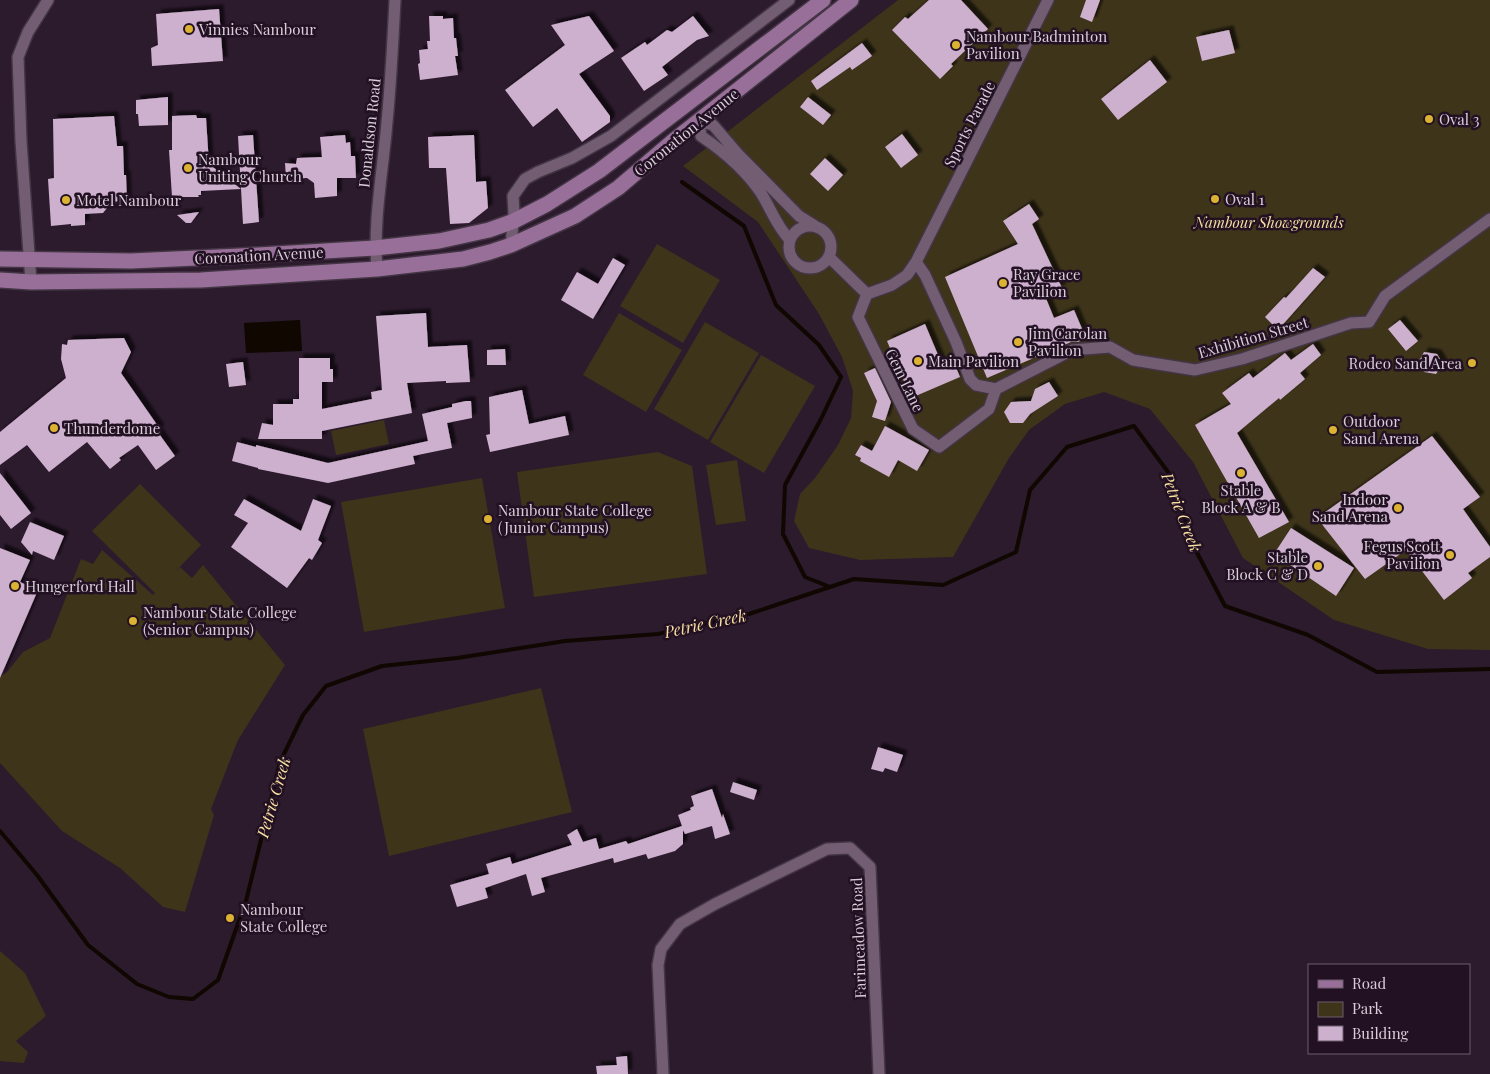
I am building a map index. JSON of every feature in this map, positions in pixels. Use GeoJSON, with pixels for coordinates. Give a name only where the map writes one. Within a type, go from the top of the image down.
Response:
{"type":"FeatureCollection","features":[{"type":"Feature","properties":{"kind":"main road","name":"Coronation Avenue"},"geometry":{"type":"LineString","coordinates":[[0,260],[130,261],[375,248],[439,241],[489,230],[514,221],[599,172],[823,0]]}},
{"type":"Feature","properties":{"kind":"main road","name":"Coronation Avenue"},"geometry":{"type":"LineString","coordinates":[[0,280],[30,282],[202,280],[377,269],[463,259],[490,252],[511,245],[575,216],[618,188],[851,0]]}},
{"type":"Feature","properties":{"kind":"street"},"geometry":{"type":"LineString","coordinates":[[30,282],[18,58],[28,32],[48,0]]}},
{"type":"Feature","properties":{"kind":"street","name":"Donaldson Road"},"geometry":{"type":"LineString","coordinates":[[377,269],[375,248],[378,201],[387,122],[395,0]]}},
{"type":"Feature","properties":{"kind":"street"},"geometry":{"type":"LineString","coordinates":[[511,245],[514,221],[513,196],[524,180],[572,158],[611,136],[789,0]]}},
{"type":"Feature","properties":{"kind":"street","name":"Sports Parade"},"geometry":{"type":"LineString","coordinates":[[867,294],[892,285],[907,275],[916,262],[1048,0]]}},
{"type":"Feature","properties":{"kind":"street"},"geometry":{"type":"LineString","coordinates":[[686,105],[700,121],[713,126],[799,216],[815,226]]}},
{"type":"Feature","properties":{"kind":"street"},"geometry":{"type":"LineString","coordinates":[[700,121],[701,136],[744,172],[760,192],[783,233],[790,240]]}},
{"type":"Feature","properties":{"kind":"street","name":"Exhibition Street"},"geometry":{"type":"LineString","coordinates":[[996,389],[1072,350],[1110,347],[1133,360],[1195,370],[1242,359],[1351,323],[1369,322],[1385,296],[1490,219]]}},
{"type":"Feature","properties":{"kind":"street"},"geometry":{"type":"LineString","coordinates":[[808,225],[815,226],[827,232],[832,251],[825,263],[812,268],[805,268],[794,260],[790,254],[790,240],[797,230],[808,225]]}},
{"type":"Feature","properties":{"kind":"street"},"geometry":{"type":"LineString","coordinates":[[829,258],[867,294]]}},
{"type":"Feature","properties":{"kind":"street"},"geometry":{"type":"LineString","coordinates":[[916,262],[925,274],[956,342],[970,379],[976,385],[996,389]]}},
{"type":"Feature","properties":{"kind":"street","name":"Gem Lane"},"geometry":{"type":"LineString","coordinates":[[867,294],[858,317],[913,429],[939,447],[989,409],[996,389]]}},
{"type":"Feature","properties":{"kind":"street","name":"Farimeadow Road"},"geometry":{"type":"LineString","coordinates":[[663,1074],[658,965],[661,948],[680,924],[715,904],[827,849],[850,848],[870,867],[879,1074]]}},
{"type":"Feature","properties":{"kind":"green space","name":"Nambour Showgrounds"},"geometry":{"type":"Polygon","coordinates":[[[898,0],[1490,0],[1490,650],[1428,649],[1334,620],[1243,558],[1193,462],[1150,409],[1104,392],[1065,404],[1029,430],[1009,458],[953,557],[860,560],[809,548],[794,521],[800,494],[815,478],[838,445],[851,418],[853,391],[842,357],[819,314],[758,222],[683,166],[898,0]]]}},
{"type":"Feature","properties":{"kind":"green space"},"geometry":{"type":"Polygon","coordinates":[[[657,244],[720,280],[683,343],[620,306],[657,244]]]}},
{"type":"Feature","properties":{"kind":"green space"},"geometry":{"type":"Polygon","coordinates":[[[619,313],[682,350],[646,412],[583,375],[619,313]]]}},
{"type":"Feature","properties":{"kind":"green space"},"geometry":{"type":"Polygon","coordinates":[[[705,322],[759,353],[708,440],[654,409],[705,322]]]}},
{"type":"Feature","properties":{"kind":"green space"},"geometry":{"type":"Polygon","coordinates":[[[761,355],[815,386],[764,473],[710,442],[761,355]]]}},
{"type":"Feature","properties":{"kind":"green space"},"geometry":{"type":"Polygon","coordinates":[[[384,420],[389,444],[336,455],[331,431],[384,420]]]}},
{"type":"Feature","properties":{"kind":"green space"},"geometry":{"type":"Polygon","coordinates":[[[658,452],[692,466],[707,574],[534,597],[517,472],[658,452]]]}},
{"type":"Feature","properties":{"kind":"green space"},"geometry":{"type":"Polygon","coordinates":[[[737,460],[746,521],[716,525],[706,465],[737,460]]]}},
{"type":"Feature","properties":{"kind":"green space"},"geometry":{"type":"Polygon","coordinates":[[[482,478],[505,608],[364,632],[341,502],[482,478]]]}},
{"type":"Feature","properties":{"kind":"green space"},"geometry":{"type":"Polygon","coordinates":[[[140,484],[201,545],[170,577],[180,567],[192,578],[203,565],[285,665],[238,740],[211,809],[214,815],[185,912],[163,907],[120,868],[62,831],[0,763],[0,677],[7,672],[23,652],[50,638],[81,559],[93,564],[102,550],[153,595],[155,593],[92,531],[140,484]]]}},
{"type":"Feature","properties":{"kind":"green space"},"geometry":{"type":"Polygon","coordinates":[[[541,688],[572,812],[389,856],[363,729],[541,688]]]}},
{"type":"Feature","properties":{"kind":"green space"},"geometry":{"type":"Polygon","coordinates":[[[0,951],[25,973],[46,1016],[16,1041],[28,1052],[24,1063],[0,1061],[0,951]]]}},
{"type":"Feature","properties":{"kind":"shaded area"},"geometry":{"type":"Polygon","coordinates":[[[300,320],[302,351],[246,353],[244,323],[300,320]]]}},
{"type":"Feature","properties":{"kind":"building","name":"Nambour Badminton Pavilion"},"geometry":{"type":"Polygon","coordinates":[[[929,0],[961,0],[988,29],[951,64],[953,66],[940,79],[892,30],[905,17],[908,19],[929,0]]]}},
{"type":"Feature","properties":{"kind":"building"},"geometry":{"type":"Polygon","coordinates":[[[1086,0],[1100,0],[1092,22],[1080,17],[1086,0]]]}},
{"type":"Feature","properties":{"kind":"building","name":"Vinnies Nambour"},"geometry":{"type":"Polygon","coordinates":[[[219,9],[223,61],[152,66],[151,48],[158,45],[156,14],[219,9]]]}},
{"type":"Feature","properties":{"kind":"building"},"geometry":{"type":"Polygon","coordinates":[[[429,16],[443,16],[443,19],[453,18],[454,38],[456,38],[458,56],[455,56],[458,75],[420,80],[419,50],[428,49],[427,41],[430,41],[429,16]]]}},
{"type":"Feature","properties":{"kind":"building"},"geometry":{"type":"Polygon","coordinates":[[[589,16],[614,51],[579,74],[610,116],[610,122],[582,142],[557,108],[533,127],[505,90],[565,45],[551,25],[589,16]]]}},
{"type":"Feature","properties":{"kind":"building"},"geometry":{"type":"Polygon","coordinates":[[[693,16],[709,36],[697,40],[662,67],[668,75],[644,91],[621,58],[645,42],[647,45],[667,30],[672,32],[693,16]]]}},
{"type":"Feature","properties":{"kind":"building"},"geometry":{"type":"Polygon","coordinates":[[[1229,30],[1235,53],[1202,61],[1196,37],[1229,30]]]}},
{"type":"Feature","properties":{"kind":"building"},"geometry":{"type":"Polygon","coordinates":[[[862,43],[872,56],[852,70],[850,67],[817,90],[811,81],[862,43]]]}},
{"type":"Feature","properties":{"kind":"building"},"geometry":{"type":"Polygon","coordinates":[[[1150,60],[1167,82],[1118,120],[1101,99],[1150,60]]]}},
{"type":"Feature","properties":{"kind":"building"},"geometry":{"type":"Polygon","coordinates":[[[168,97],[168,125],[139,126],[138,114],[136,114],[136,100],[168,97]]]}},
{"type":"Feature","properties":{"kind":"building"},"geometry":{"type":"Polygon","coordinates":[[[808,97],[831,115],[823,125],[800,107],[808,97]]]}},
{"type":"Feature","properties":{"kind":"building","name":"Nambour Uniting Church"},"geometry":{"type":"Polygon","coordinates":[[[196,115],[197,118],[206,118],[209,164],[241,189],[201,191],[201,195],[198,195],[199,197],[172,197],[169,150],[172,150],[172,116],[196,115]]]}},
{"type":"Feature","properties":{"kind":"building"},"geometry":{"type":"Polygon","coordinates":[[[114,116],[117,146],[123,146],[127,201],[107,202],[107,208],[103,213],[85,214],[85,225],[51,226],[48,179],[54,178],[53,119],[114,116]]]}},
{"type":"Feature","properties":{"kind":"building"},"geometry":{"type":"Polygon","coordinates":[[[902,134],[918,155],[901,168],[885,147],[902,134]]]}},
{"type":"Feature","properties":{"kind":"building"},"geometry":{"type":"Polygon","coordinates":[[[253,135],[259,222],[243,224],[238,136],[253,135]]]}},
{"type":"Feature","properties":{"kind":"building"},"geometry":{"type":"Polygon","coordinates":[[[345,135],[346,143],[350,142],[351,156],[355,156],[356,178],[337,178],[337,196],[315,198],[314,183],[307,178],[286,179],[285,163],[296,164],[297,158],[322,157],[320,137],[345,135]]]}},
{"type":"Feature","properties":{"kind":"building"},"geometry":{"type":"Polygon","coordinates":[[[474,135],[476,182],[486,181],[488,208],[469,223],[450,224],[446,168],[429,168],[428,137],[474,135]]]}},
{"type":"Feature","properties":{"kind":"building"},"geometry":{"type":"Polygon","coordinates":[[[825,158],[843,175],[828,191],[810,174],[825,158]]]}},
{"type":"Feature","properties":{"kind":"building"},"geometry":{"type":"Polygon","coordinates":[[[1029,204],[1039,219],[1032,224],[1062,288],[1045,296],[1054,318],[1074,310],[1086,338],[1078,342],[1071,342],[987,378],[945,277],[1018,244],[1003,221],[1029,204]]]}},
{"type":"Feature","properties":{"kind":"building"},"geometry":{"type":"Polygon","coordinates":[[[199,212],[191,223],[186,223],[177,215],[199,212]]]}},
{"type":"Feature","properties":{"kind":"building"},"geometry":{"type":"Polygon","coordinates":[[[613,258],[625,265],[593,319],[561,300],[577,272],[598,284],[613,258]]]}},
{"type":"Feature","properties":{"kind":"building"},"geometry":{"type":"Polygon","coordinates":[[[1313,268],[1325,277],[1278,330],[1265,317],[1284,297],[1286,298],[1313,268]]]}},
{"type":"Feature","properties":{"kind":"building"},"geometry":{"type":"Polygon","coordinates":[[[426,313],[428,347],[467,345],[470,382],[407,383],[412,413],[322,431],[322,439],[258,439],[262,423],[273,425],[273,404],[293,404],[293,399],[299,399],[299,358],[330,358],[330,369],[333,369],[333,382],[322,382],[322,409],[372,399],[371,392],[382,390],[376,316],[426,313]]]}},
{"type":"Feature","properties":{"kind":"building"},"geometry":{"type":"Polygon","coordinates":[[[1400,320],[1418,341],[1406,351],[1388,329],[1400,320]]]}},
{"type":"Feature","properties":{"kind":"building","name":"Main Pavilion"},"geometry":{"type":"Polygon","coordinates":[[[925,324],[941,362],[952,358],[960,377],[911,398],[887,341],[925,324]]]}},
{"type":"Feature","properties":{"kind":"building"},"geometry":{"type":"Polygon","coordinates":[[[124,338],[131,352],[121,373],[160,429],[157,431],[175,456],[156,470],[138,445],[119,458],[121,460],[110,469],[87,442],[49,472],[27,445],[0,465],[0,432],[66,378],[61,359],[62,344],[67,345],[68,340],[124,338]]]}},
{"type":"Feature","properties":{"kind":"building"},"geometry":{"type":"Polygon","coordinates":[[[1313,344],[1321,355],[1300,373],[1305,379],[1237,433],[1289,522],[1259,538],[1195,425],[1231,404],[1222,393],[1249,373],[1253,378],[1285,353],[1291,360],[1313,344]]]}},
{"type":"Feature","properties":{"kind":"building"},"geometry":{"type":"Polygon","coordinates":[[[505,349],[506,365],[487,365],[487,350],[505,349]]]}},
{"type":"Feature","properties":{"kind":"building"},"geometry":{"type":"Polygon","coordinates":[[[1424,352],[1437,354],[1443,364],[1436,374],[1424,372],[1418,363],[1424,352]]]}},
{"type":"Feature","properties":{"kind":"building"},"geometry":{"type":"Polygon","coordinates":[[[243,362],[246,385],[229,387],[226,364],[243,362]]]}},
{"type":"Feature","properties":{"kind":"building"},"geometry":{"type":"Polygon","coordinates":[[[875,368],[891,402],[885,421],[872,417],[877,401],[864,373],[875,368]]]}},
{"type":"Feature","properties":{"kind":"building"},"geometry":{"type":"Polygon","coordinates":[[[1049,382],[1058,396],[1030,414],[1023,423],[1010,423],[1004,412],[1011,402],[1031,401],[1035,389],[1049,382]]]}},
{"type":"Feature","properties":{"kind":"building"},"geometry":{"type":"Polygon","coordinates":[[[522,390],[529,424],[565,416],[569,435],[490,452],[486,435],[490,434],[489,397],[522,390]]]}},
{"type":"Feature","properties":{"kind":"building"},"geometry":{"type":"Polygon","coordinates":[[[471,401],[472,418],[447,423],[452,448],[413,456],[415,464],[328,483],[258,469],[232,461],[237,442],[328,463],[428,441],[422,414],[452,407],[452,404],[471,401]]]}},
{"type":"Feature","properties":{"kind":"building"},"geometry":{"type":"Polygon","coordinates":[[[885,426],[929,450],[917,471],[898,460],[889,477],[860,461],[861,458],[855,455],[861,445],[872,451],[885,426]]]}},
{"type":"Feature","properties":{"kind":"building","name":"Indoor Sand Arena"},"geometry":{"type":"Polygon","coordinates":[[[1432,436],[1480,497],[1463,509],[1490,547],[1490,557],[1468,573],[1472,578],[1444,600],[1406,550],[1365,579],[1317,518],[1432,436]]]}},
{"type":"Feature","properties":{"kind":"building"},"geometry":{"type":"Polygon","coordinates":[[[0,473],[31,513],[11,529],[0,515],[0,473]]]}},
{"type":"Feature","properties":{"kind":"building"},"geometry":{"type":"Polygon","coordinates":[[[244,499],[301,531],[313,499],[331,506],[318,540],[322,543],[312,560],[309,558],[287,588],[231,547],[248,523],[234,515],[244,499]]]}},
{"type":"Feature","properties":{"kind":"building"},"geometry":{"type":"Polygon","coordinates":[[[30,522],[64,536],[54,560],[33,551],[32,555],[21,542],[30,522]]]}},
{"type":"Feature","properties":{"kind":"building","name":"Stable Block C & D"},"geometry":{"type":"Polygon","coordinates":[[[1291,528],[1354,568],[1336,596],[1274,554],[1291,528]]]}},
{"type":"Feature","properties":{"kind":"building","name":"Hungerford Hall"},"geometry":{"type":"Polygon","coordinates":[[[0,548],[30,560],[20,582],[38,590],[0,678],[0,548]]]}},
{"type":"Feature","properties":{"kind":"building"},"geometry":{"type":"Polygon","coordinates":[[[878,747],[903,755],[897,772],[885,768],[883,772],[871,769],[878,747]]]}},
{"type":"Feature","properties":{"kind":"building"},"geometry":{"type":"Polygon","coordinates":[[[733,782],[757,790],[754,800],[730,792],[733,782]]]}},
{"type":"Feature","properties":{"kind":"building"},"geometry":{"type":"Polygon","coordinates":[[[712,789],[730,834],[715,839],[712,826],[685,834],[683,830],[683,844],[675,851],[648,859],[646,854],[614,863],[613,858],[541,878],[545,892],[532,896],[526,874],[485,888],[488,898],[457,907],[450,885],[489,874],[486,864],[510,857],[512,864],[572,845],[567,835],[577,829],[583,842],[596,838],[599,849],[626,841],[628,844],[682,826],[678,815],[691,810],[690,808],[694,806],[691,796],[712,789]]]}},
{"type":"Feature","properties":{"kind":"building"},"geometry":{"type":"Polygon","coordinates":[[[627,1056],[628,1074],[597,1074],[596,1066],[617,1065],[616,1057],[627,1056]]]}},
{"type":"Feature","properties":{"kind":"waterway"},"geometry":{"type":"LineString","coordinates":[[682,182],[744,226],[776,305],[819,345],[841,377],[821,419],[785,485],[783,534],[805,577],[830,587]]}},
{"type":"Feature","properties":{"kind":"waterway","name":"Petrie Creek"},"geometry":{"type":"LineString","coordinates":[[0,831],[37,875],[88,945],[137,984],[169,997],[193,999],[218,980],[246,901],[280,762],[303,715],[326,686],[382,666],[457,658],[565,641],[658,634],[749,614],[854,579],[943,585],[1016,552],[1030,490],[1067,447],[1134,426],[1171,476],[1194,547],[1225,606],[1308,635],[1377,672],[1490,669]]}},
{"type":"Feature","properties":{"kind":"place","name":"Vinnies Nambour"},"geometry":{"type":"Point","coordinates":[189,29]}},
{"type":"Feature","properties":{"kind":"place","name":"Nambour Badminton Pavilion"},"geometry":{"type":"Point","coordinates":[956,45]}},
{"type":"Feature","properties":{"kind":"place","name":"Oval 3"},"geometry":{"type":"Point","coordinates":[1429,119]}},
{"type":"Feature","properties":{"kind":"place","name":"Nambour Uniting Church"},"geometry":{"type":"Point","coordinates":[188,168]}},
{"type":"Feature","properties":{"kind":"place","name":"Oval 1"},"geometry":{"type":"Point","coordinates":[1215,199]}},
{"type":"Feature","properties":{"kind":"place","name":"Motel Nambour"},"geometry":{"type":"Point","coordinates":[66,200]}},
{"type":"Feature","properties":{"kind":"place","name":"Ray Grace Pavilion"},"geometry":{"type":"Point","coordinates":[1003,283]}},
{"type":"Feature","properties":{"kind":"place","name":"Jim Carolan Pavilion"},"geometry":{"type":"Point","coordinates":[1018,342]}},
{"type":"Feature","properties":{"kind":"place","name":"Main Pavilion"},"geometry":{"type":"Point","coordinates":[918,361]}},
{"type":"Feature","properties":{"kind":"place","name":"Rodeo Sand Area"},"geometry":{"type":"Point","coordinates":[1472,363]}},
{"type":"Feature","properties":{"kind":"place","name":"Thunderdome"},"geometry":{"type":"Point","coordinates":[54,428]}},
{"type":"Feature","properties":{"kind":"place","name":"Outdoor Sand Arena"},"geometry":{"type":"Point","coordinates":[1333,430]}},
{"type":"Feature","properties":{"kind":"place","name":"Stable Block A & B"},"geometry":{"type":"Point","coordinates":[1241,473]}},
{"type":"Feature","properties":{"kind":"place","name":"Indoor Sand Arena"},"geometry":{"type":"Point","coordinates":[1398,508]}},
{"type":"Feature","properties":{"kind":"place","name":"Nambour State College (Junior Campus)"},"geometry":{"type":"Point","coordinates":[488,519]}},
{"type":"Feature","properties":{"kind":"place","name":"Fegus Scott Pavilion"},"geometry":{"type":"Point","coordinates":[1450,555]}},
{"type":"Feature","properties":{"kind":"place","name":"Stable Block C & D"},"geometry":{"type":"Point","coordinates":[1318,566]}},
{"type":"Feature","properties":{"kind":"place","name":"Hungerford Hall"},"geometry":{"type":"Point","coordinates":[15,586]}},
{"type":"Feature","properties":{"kind":"place","name":"Nambour State College (Senior Campus)"},"geometry":{"type":"Point","coordinates":[133,621]}},
{"type":"Feature","properties":{"kind":"place","name":"Nambour State College"},"geometry":{"type":"Point","coordinates":[230,918]}}]}
